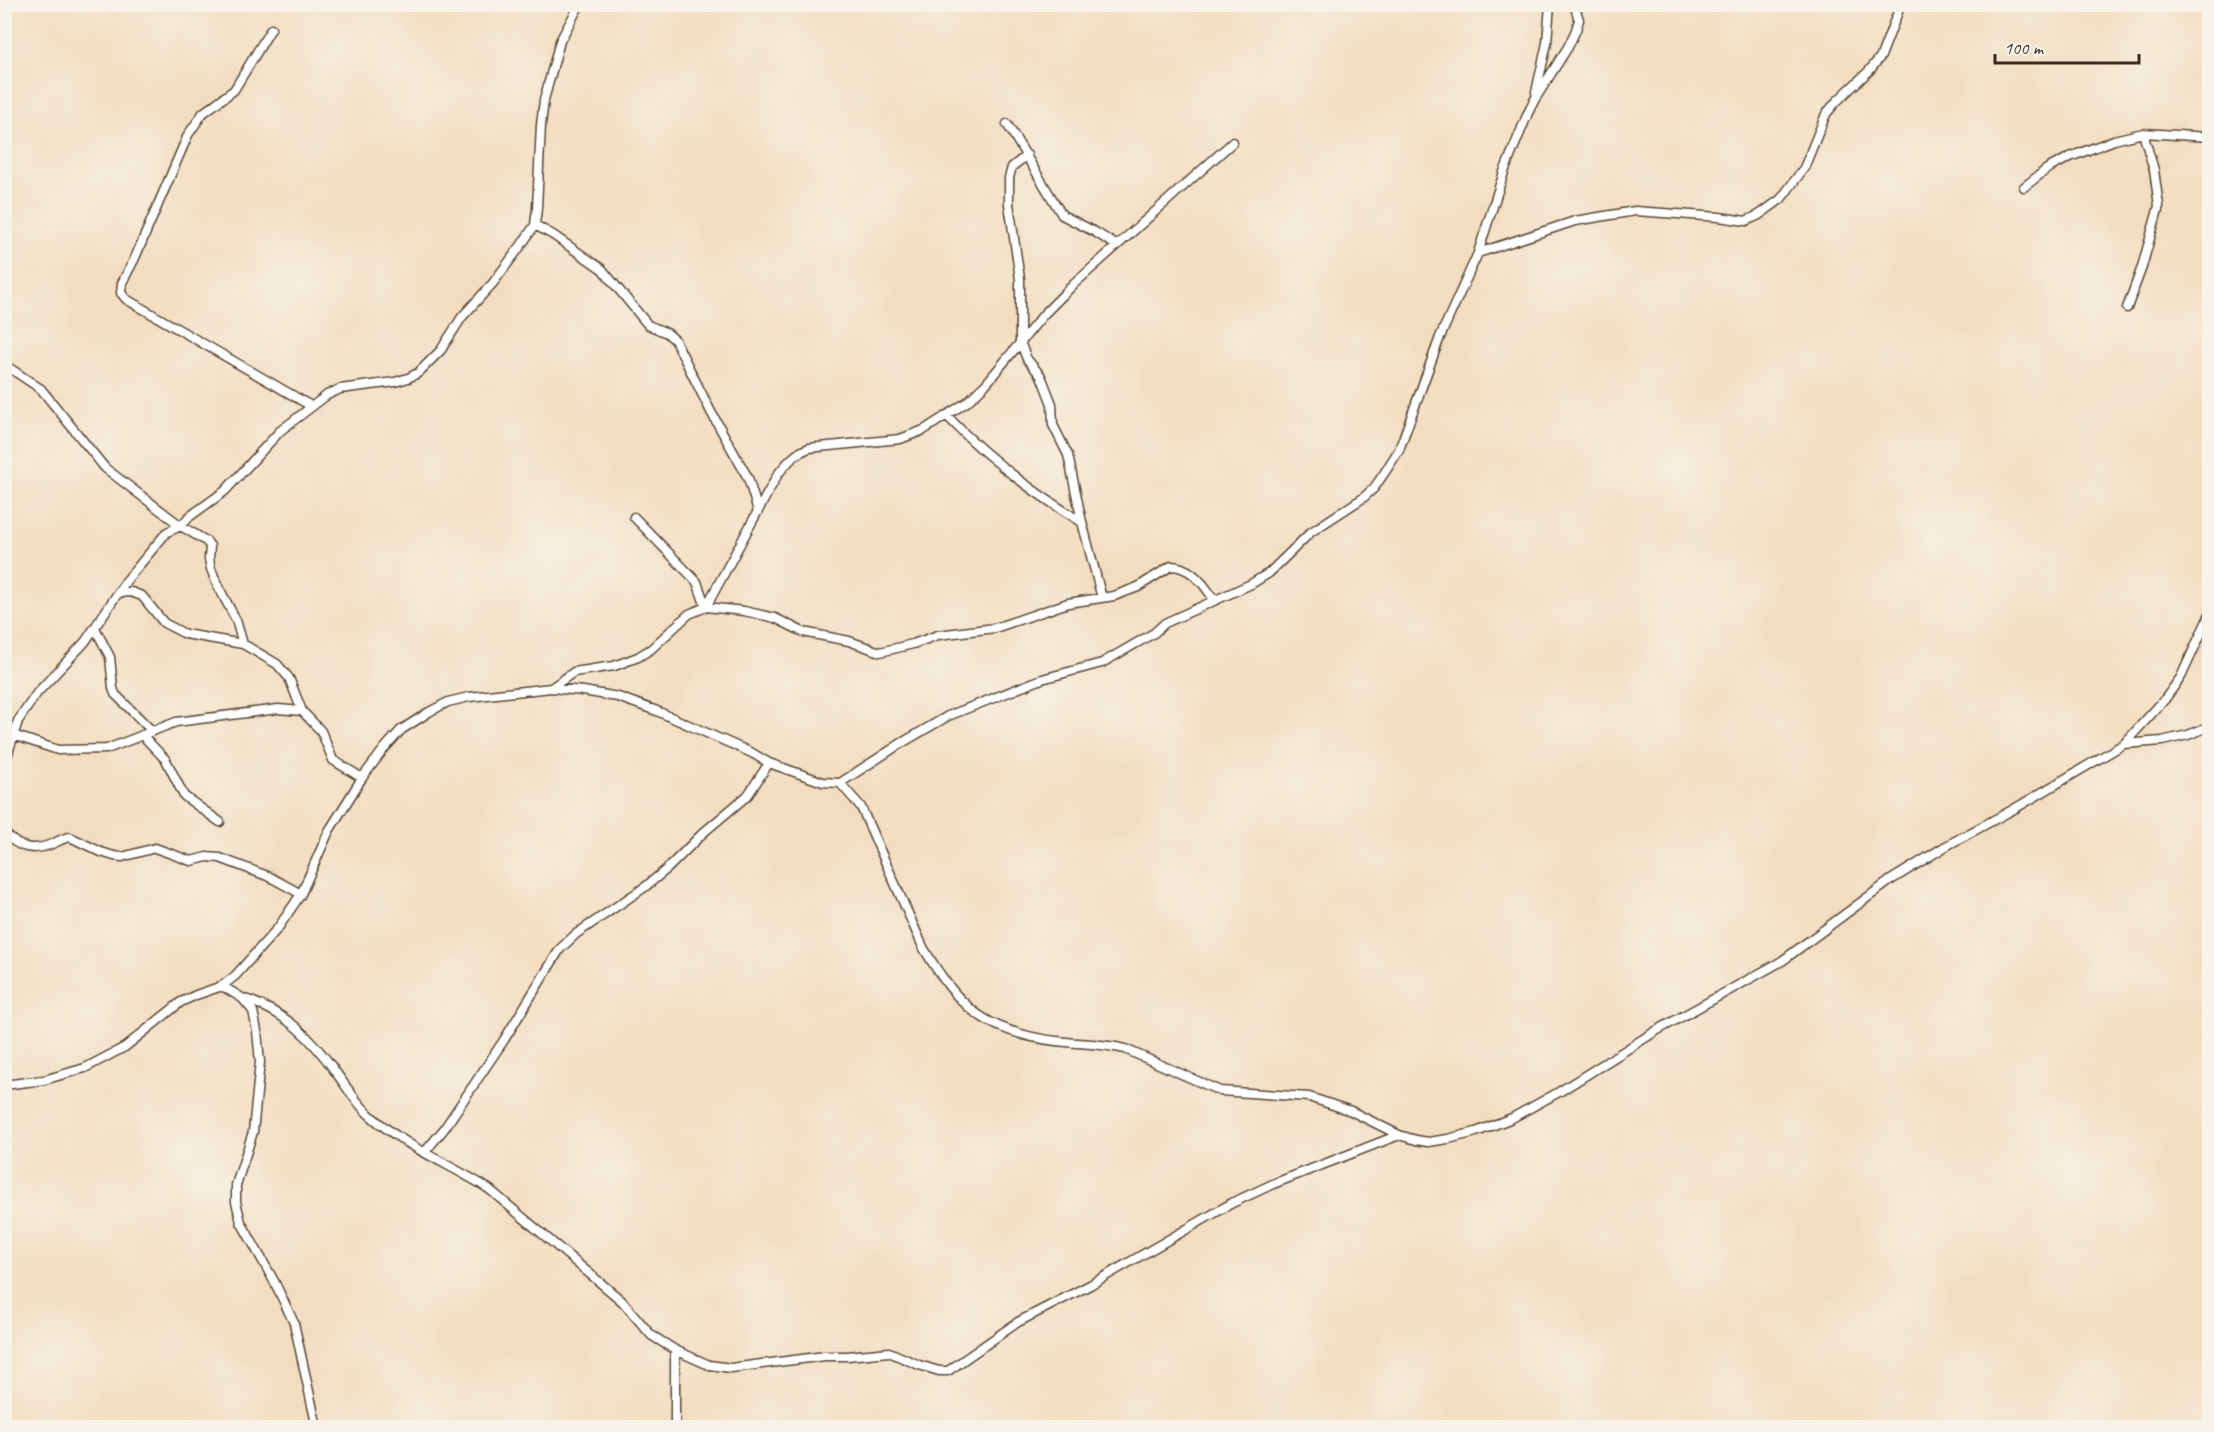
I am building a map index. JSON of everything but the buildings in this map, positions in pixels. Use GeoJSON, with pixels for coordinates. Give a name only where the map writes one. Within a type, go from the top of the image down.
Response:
{"type":"FeatureCollection","features":[{"type":"Feature","properties":{"kind":"street"},"geometry":{"type":"LineString","coordinates":[[4,766],[18,721],[37,693],[85,642],[118,593],[154,545],[167,532],[181,526],[189,517],[225,491],[280,430],[327,395],[340,389],[395,382],[418,373],[441,350],[462,317],[493,283],[535,225],[542,112],[560,41],[580,4]]}},
{"type":"Feature","properties":{"kind":"street"},"geometry":{"type":"LineString","coordinates":[[1535,99],[1547,44],[1550,4]]}},
{"type":"Feature","properties":{"kind":"street"},"geometry":{"type":"LineString","coordinates":[[4,1085],[44,1080],[85,1068],[124,1047],[181,1002],[196,994],[222,986],[245,967],[278,928],[301,894],[321,845],[362,778],[384,749],[401,730],[448,702],[470,697],[551,688],[618,697],[666,715],[752,753],[769,763],[823,782],[840,783],[948,716],[1042,679],[1102,663],[1154,633],[1165,623],[1251,584],[1269,573],[1311,532],[1341,514],[1374,488],[1399,450],[1440,338],[1478,253],[1504,172],[1535,99],[1568,47],[1576,30],[1579,20],[1574,4]]}},
{"type":"Feature","properties":{"kind":"street"},"geometry":{"type":"LineString","coordinates":[[1478,253],[1575,221],[1635,211],[1746,221],[1759,215],[1781,199],[1804,168],[1826,114],[1881,56],[1901,4]]}},
{"type":"Feature","properties":{"kind":"street"},"geometry":{"type":"LineString","coordinates":[[271,29],[234,90],[203,112],[188,135],[122,283],[121,293],[126,299],[311,406]]}},
{"type":"Feature","properties":{"kind":"street"},"geometry":{"type":"LineString","coordinates":[[1007,124],[1062,215],[1116,245]]}},
{"type":"Feature","properties":{"kind":"street"},"geometry":{"type":"LineString","coordinates":[[2024,188],[2047,169],[2070,157],[2114,140],[2143,133],[2210,137]]}},
{"type":"Feature","properties":{"kind":"street"},"geometry":{"type":"LineString","coordinates":[[2127,308],[2142,267],[2159,206],[2154,171],[2143,133]]}},
{"type":"Feature","properties":{"kind":"street"},"geometry":{"type":"LineString","coordinates":[[706,607],[778,474],[798,452],[822,446],[900,439],[924,430],[968,402],[1044,314],[1116,245],[1233,142]]}},
{"type":"Feature","properties":{"kind":"street"},"geometry":{"type":"LineString","coordinates":[[1027,155],[1012,167],[1009,178],[1009,204],[1020,279],[1020,342],[1027,358],[1041,376],[1050,398],[1053,425],[1068,455],[1074,475],[1082,522],[1102,598]]}},
{"type":"Feature","properties":{"kind":"street"},"geometry":{"type":"LineString","coordinates":[[535,225],[602,269],[648,325],[667,333],[675,340],[711,412],[748,478],[758,511]]}},
{"type":"Feature","properties":{"kind":"street"},"geometry":{"type":"LineString","coordinates":[[4,360],[8,367],[41,389],[105,468],[181,526],[206,541],[210,546],[208,559],[211,569],[236,620],[243,644]]}},
{"type":"Feature","properties":{"kind":"street"},"geometry":{"type":"LineString","coordinates":[[947,416],[998,464],[1034,492],[1082,522]]}},
{"type":"Feature","properties":{"kind":"street"},"geometry":{"type":"LineString","coordinates":[[634,517],[697,582],[706,607]]}},
{"type":"Feature","properties":{"kind":"street"},"geometry":{"type":"LineString","coordinates":[[551,688],[574,672],[614,666],[638,657],[651,649],[689,615],[706,607],[744,611],[775,618],[803,632],[849,641],[880,652],[913,644],[938,634],[995,628],[1052,608],[1128,592],[1175,565],[1192,573],[1201,581],[1214,600]]}},
{"type":"Feature","properties":{"kind":"street"},"geometry":{"type":"LineString","coordinates":[[118,593],[130,592],[142,596],[164,623],[185,634],[243,644],[283,669],[296,693],[302,711],[321,731],[333,760],[362,778]]}},
{"type":"Feature","properties":{"kind":"street"},"geometry":{"type":"LineString","coordinates":[[840,783],[861,807],[932,964],[946,985],[970,1010],[1021,1035],[1057,1041],[1110,1045],[1125,1049],[1220,1090],[1309,1097],[1352,1111],[1399,1135],[1428,1142],[1476,1132],[1512,1118],[1559,1092],[1656,1031],[1782,961],[1891,880],[1946,846],[2124,744],[2165,699],[2181,677],[2210,614]]}},
{"type":"Feature","properties":{"kind":"street"},"geometry":{"type":"LineString","coordinates":[[95,628],[110,657],[115,694],[152,731]]}},
{"type":"Feature","properties":{"kind":"street"},"geometry":{"type":"LineString","coordinates":[[13,735],[48,747],[69,751],[107,749],[176,722],[278,709],[302,711]]}},
{"type":"Feature","properties":{"kind":"street"},"geometry":{"type":"LineString","coordinates":[[2124,744],[2162,741],[2188,735],[2210,726]]}},
{"type":"Feature","properties":{"kind":"street"},"geometry":{"type":"LineString","coordinates":[[142,735],[166,760],[184,796],[220,822]]}},
{"type":"Feature","properties":{"kind":"street"},"geometry":{"type":"LineString","coordinates":[[424,1153],[444,1129],[504,1040],[560,949],[576,934],[645,887],[668,868],[703,833],[748,795],[769,763]]}},
{"type":"Feature","properties":{"kind":"street"},"geometry":{"type":"LineString","coordinates":[[4,832],[13,842],[23,847],[41,847],[70,837],[114,856],[122,857],[155,848],[191,861],[207,857],[220,858],[270,877],[301,894]]}},
{"type":"Feature","properties":{"kind":"street"},"geometry":{"type":"LineString","coordinates":[[222,986],[242,998],[266,1006],[286,1017],[323,1056],[369,1115],[396,1137],[465,1173],[489,1189],[622,1301],[651,1335],[675,1350],[709,1365],[731,1368],[825,1356],[889,1352],[919,1365],[939,1371],[948,1371],[1018,1322],[1090,1285],[1232,1203],[1273,1184],[1399,1135]]}},
{"type":"Feature","properties":{"kind":"street"},"geometry":{"type":"LineString","coordinates":[[242,998],[253,1011],[256,1020],[260,1062],[253,1132],[236,1185],[236,1202],[241,1222],[294,1323],[317,1428]]}},
{"type":"Feature","properties":{"kind":"street"},"geometry":{"type":"LineString","coordinates":[[675,1350],[675,1428]]}}]}
